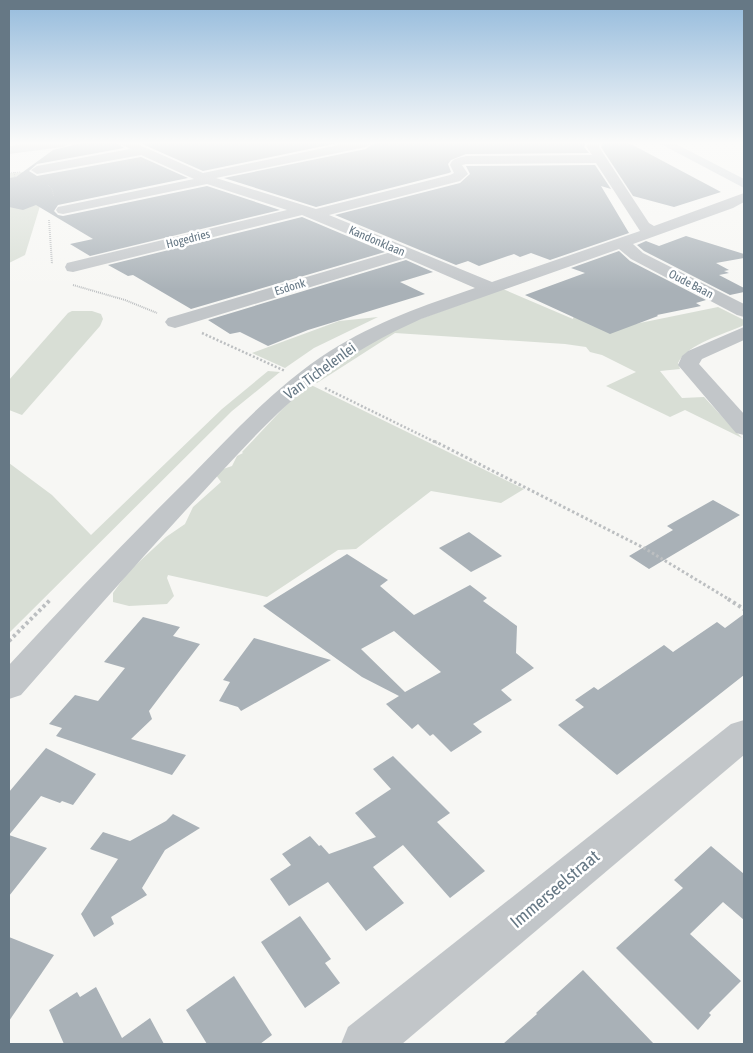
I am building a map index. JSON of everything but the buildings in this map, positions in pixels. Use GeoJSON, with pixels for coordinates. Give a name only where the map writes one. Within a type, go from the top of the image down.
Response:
{"type":"FeatureCollection","features":[{"type":"Feature","properties":{"kind":"street"},"geometry":{"type":"LineString","coordinates":[[59,206],[131,192]]}},
{"type":"Feature","properties":{"kind":"street","name":"Kandonklaan"},"geometry":{"type":"LineString","coordinates":[[248,192],[309,212],[489,288]]}},
{"type":"Feature","properties":{"kind":"street","name":"Hogedries"},"geometry":{"type":"LineString","coordinates":[[73,267],[394,192]]}},
{"type":"Feature","properties":{"kind":"street"},"geometry":{"type":"LineString","coordinates":[[622,192],[643,226],[652,231]]}},
{"type":"Feature","properties":{"kind":"street","name":"Van Tichelenlei"},"geometry":{"type":"LineString","coordinates":[[728,205],[744,197]]}},
{"type":"Feature","properties":{"kind":"street","name":"Van Tichelenlei"},"geometry":{"type":"LineString","coordinates":[[9,686],[159,524],[270,409],[304,379],[356,344],[389,326],[489,288],[682,220],[728,205],[744,202]]}},
{"type":"Feature","properties":{"kind":"street"},"geometry":{"type":"LineString","coordinates":[[636,214],[682,220]]}},
{"type":"Feature","properties":{"kind":"street","name":"Oude Baan"},"geometry":{"type":"LineString","coordinates":[[621,242],[637,256],[744,311]]}},
{"type":"Feature","properties":{"kind":"street","name":"Oude Baan"},"geometry":{"type":"LineString","coordinates":[[591,252],[637,256]]}},
{"type":"Feature","properties":{"kind":"street","name":"Esdonk"},"geometry":{"type":"LineString","coordinates":[[175,322],[405,253]]}},
{"type":"Feature","properties":{"kind":"street"},"geometry":{"type":"LineString","coordinates":[[744,333],[695,355],[689,360],[688,366],[744,428]]}},
{"type":"Feature","properties":{"kind":"street","name":"Immerseelstraat"},"geometry":{"type":"LineString","coordinates":[[366,1044],[744,734]]}},
{"type":"Feature","properties":{"kind":"path"},"geometry":{"type":"LineString","coordinates":[[53,192],[59,206]]}},
{"type":"Feature","properties":{"kind":"path"},"geometry":{"type":"LineString","coordinates":[[48,213],[53,269]]}},
{"type":"Feature","properties":{"kind":"path"},"geometry":{"type":"LineString","coordinates":[[70,284],[125,300],[304,379],[540,493],[644,548],[744,609]]}},
{"type":"Feature","properties":{"kind":"shaded area"},"geometry":{"type":"Polygon","coordinates":[[[9,192],[43,192],[25,255],[9,263],[9,192]]]}},
{"type":"Feature","properties":{"kind":"shaded area"},"geometry":{"type":"Polygon","coordinates":[[[503,289],[573,319],[574,315],[630,325],[718,307],[744,320],[744,325],[707,340],[689,350],[678,363],[680,369],[660,371],[682,398],[704,397],[742,438],[685,410],[670,417],[606,386],[636,372],[602,355],[590,352],[586,347],[565,344],[395,333],[317,383],[311,380],[370,343],[406,324],[503,289]]]}},
{"type":"Feature","properties":{"kind":"shaded area"},"geometry":{"type":"Polygon","coordinates":[[[72,311],[92,311],[101,314],[103,319],[100,326],[22,415],[9,410],[9,380],[68,313],[72,311]]]}},
{"type":"Feature","properties":{"kind":"shaded area"},"geometry":{"type":"Polygon","coordinates":[[[378,317],[314,348],[285,368],[252,353],[339,321],[378,317]]]}},
{"type":"Feature","properties":{"kind":"shaded area"},"geometry":{"type":"Polygon","coordinates":[[[268,371],[280,372],[232,411],[9,633],[9,463],[52,495],[91,535],[222,409],[268,371]]]}},
{"type":"Feature","properties":{"kind":"shaded area"},"geometry":{"type":"Polygon","coordinates":[[[307,383],[524,489],[501,503],[431,491],[356,549],[338,550],[267,597],[168,575],[167,578],[174,596],[167,604],[129,606],[113,602],[113,593],[128,572],[166,537],[185,524],[193,507],[221,482],[216,475],[223,469],[232,466],[237,456],[243,453],[307,383]]]}}]}
